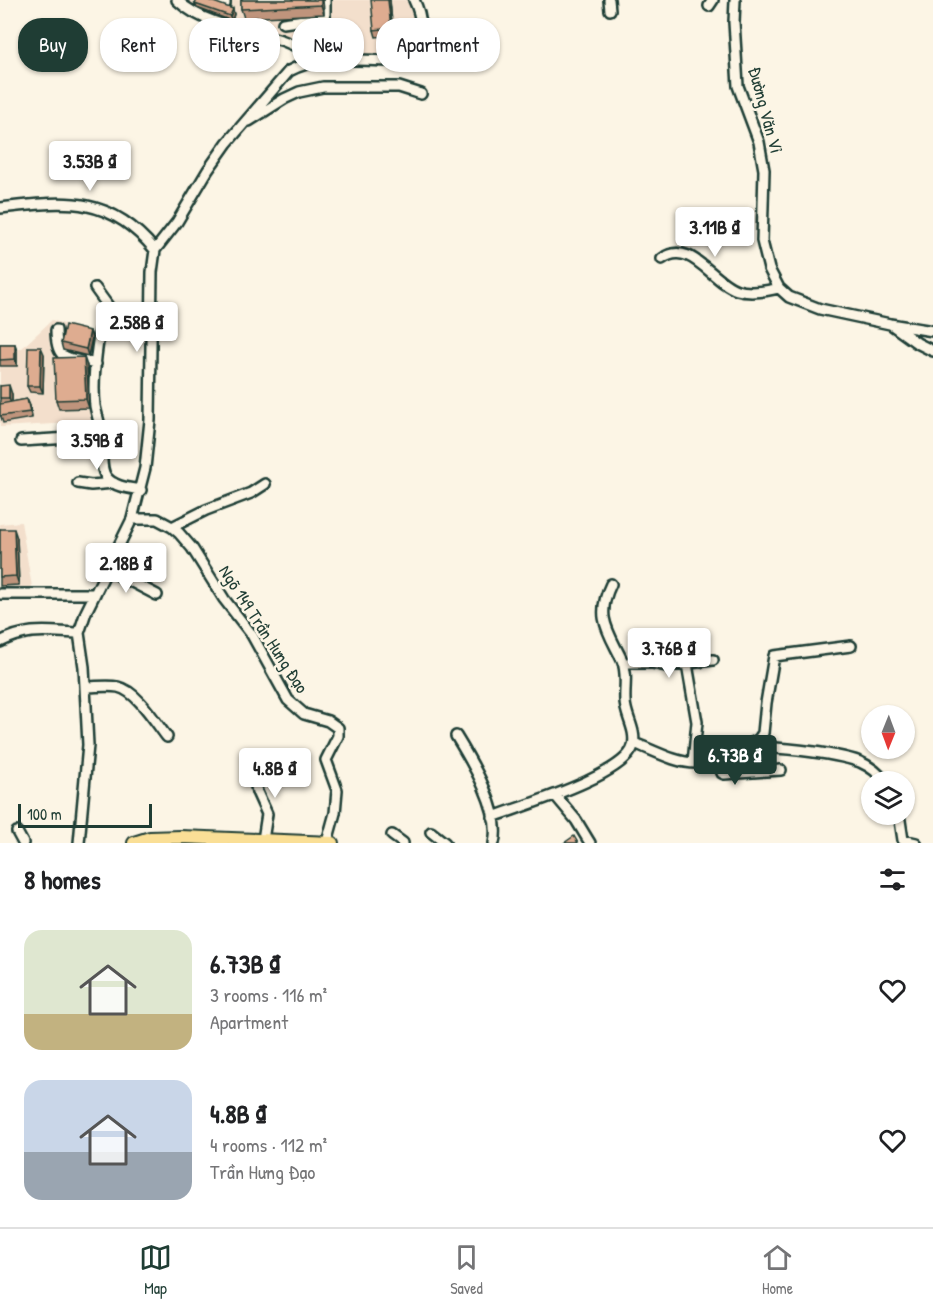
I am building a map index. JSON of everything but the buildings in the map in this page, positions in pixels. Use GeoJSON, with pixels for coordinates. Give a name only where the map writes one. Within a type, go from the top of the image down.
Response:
{"type":"FeatureCollection","features":[{"type":"Feature","properties":{"kind":"main road"},"geometry":{"type":"LineString","coordinates":[[134,843],[150,838],[181,837],[332,843]]}},
{"type":"Feature","properties":{"kind":"street"},"geometry":{"type":"LineString","coordinates":[[177,0],[208,19],[292,45]]}},
{"type":"Feature","properties":{"kind":"street"},"geometry":{"type":"LineString","coordinates":[[208,0],[220,5],[225,4],[225,0]]}},
{"type":"Feature","properties":{"kind":"street"},"geometry":{"type":"LineString","coordinates":[[283,23],[325,17],[325,0]]}},
{"type":"Feature","properties":{"kind":"street"},"geometry":{"type":"LineString","coordinates":[[364,60],[398,61],[408,54],[422,26],[421,14],[414,0]]}},
{"type":"Feature","properties":{"kind":"street","name":"Đường Văn Vỉ"},"geometry":{"type":"LineString","coordinates":[[735,0],[738,86],[759,142],[764,170],[762,242],[769,269],[779,288]]}},
{"type":"Feature","properties":{"kind":"street"},"geometry":{"type":"LineString","coordinates":[[79,843],[88,745],[79,633],[86,612],[132,519],[141,490],[149,442],[152,272],[155,250],[177,222],[214,161],[292,69]]}},
{"type":"Feature","properties":{"kind":"street"},"geometry":{"type":"LineString","coordinates":[[244,123],[284,99],[312,89],[399,87],[421,94]]}},
{"type":"Feature","properties":{"kind":"street"},"geometry":{"type":"LineString","coordinates":[[0,208],[47,203],[75,203],[99,208],[116,215],[144,236],[155,250]]}},
{"type":"Feature","properties":{"kind":"street"},"geometry":{"type":"LineString","coordinates":[[662,259],[673,253],[682,253],[702,265],[725,285],[740,291],[765,291],[779,288],[789,297],[820,309],[933,331]]}},
{"type":"Feature","properties":{"kind":"street"},"geometry":{"type":"LineString","coordinates":[[95,288],[108,306],[96,364],[95,405],[102,436],[103,471],[106,477],[122,487],[141,490]]}},
{"type":"Feature","properties":{"kind":"street"},"geometry":{"type":"LineString","coordinates":[[890,324],[916,343],[933,351]]}},
{"type":"Feature","properties":{"kind":"street"},"geometry":{"type":"LineString","coordinates":[[56,330],[56,348],[62,356],[96,364]]}},
{"type":"Feature","properties":{"kind":"street"},"geometry":{"type":"LineString","coordinates":[[21,441],[102,436]]}},
{"type":"Feature","properties":{"kind":"street"},"geometry":{"type":"LineString","coordinates":[[78,483],[91,485],[114,483]]}},
{"type":"Feature","properties":{"kind":"street"},"geometry":{"type":"LineString","coordinates":[[132,519],[157,519],[172,527],[206,510],[251,493],[265,484]]}},
{"type":"Feature","properties":{"kind":"street","name":"Ngõ 149 Trần Hưng Đạo"},"geometry":{"type":"LineString","coordinates":[[172,527],[192,548],[224,599],[252,635],[288,700],[304,714],[328,721],[338,728],[338,736],[326,760],[337,790],[335,813],[327,842]]}},
{"type":"Feature","properties":{"kind":"street"},"geometry":{"type":"LineString","coordinates":[[106,569],[157,595]]}},
{"type":"Feature","properties":{"kind":"street"},"geometry":{"type":"LineString","coordinates":[[493,817],[590,780],[623,760],[634,743],[632,725],[625,702],[626,678],[623,663],[603,617],[605,597],[611,584]]}},
{"type":"Feature","properties":{"kind":"street"},"geometry":{"type":"LineString","coordinates":[[0,594],[95,594]]}},
{"type":"Feature","properties":{"kind":"street"},"geometry":{"type":"LineString","coordinates":[[0,642],[16,634],[33,631],[79,633]]}},
{"type":"Feature","properties":{"kind":"street"},"geometry":{"type":"LineString","coordinates":[[634,743],[681,761],[693,763],[718,759],[759,739],[763,733],[774,656],[851,646]]}},
{"type":"Feature","properties":{"kind":"street"},"geometry":{"type":"LineString","coordinates":[[623,663],[652,663],[666,666],[714,660]]}},
{"type":"Feature","properties":{"kind":"street"},"geometry":{"type":"LineString","coordinates":[[687,664],[697,722],[693,763]]}},
{"type":"Feature","properties":{"kind":"street"},"geometry":{"type":"LineString","coordinates":[[85,687],[119,687],[128,692],[143,706],[167,737]]}},
{"type":"Feature","properties":{"kind":"street"},"geometry":{"type":"LineString","coordinates":[[456,736],[472,763],[493,817],[496,831],[494,843]]}},
{"type":"Feature","properties":{"kind":"street"},"geometry":{"type":"LineString","coordinates":[[740,749],[767,748],[851,759],[873,771]]}},
{"type":"Feature","properties":{"kind":"street"},"geometry":{"type":"LineString","coordinates":[[255,755],[257,792],[267,814],[263,840]]}},
{"type":"Feature","properties":{"kind":"street"},"geometry":{"type":"LineString","coordinates":[[718,759],[724,774],[781,770]]}},
{"type":"Feature","properties":{"kind":"street"},"geometry":{"type":"LineString","coordinates":[[555,795],[576,820],[590,843]]}},
{"type":"Feature","properties":{"kind":"street"},"geometry":{"type":"LineString","coordinates":[[901,825],[903,840],[916,843]]}},
{"type":"Feature","properties":{"kind":"street"},"geometry":{"type":"LineString","coordinates":[[18,832],[23,843]]}},
{"type":"Feature","properties":{"kind":"street"},"geometry":{"type":"LineString","coordinates":[[431,832],[445,843]]}},
{"type":"Feature","properties":{"kind":"street"},"geometry":{"type":"LineString","coordinates":[[392,835],[403,843]]}},
{"type":"Feature","properties":{"kind":"shaded area"},"geometry":{"type":"Polygon","coordinates":[[[181,0],[408,0],[415,18],[376,18],[376,54],[364,55],[364,18],[292,18],[292,40],[280,36],[280,18],[223,18],[191,8],[181,0]]]}},
{"type":"Feature","properties":{"kind":"shaded area"},"geometry":{"type":"Polygon","coordinates":[[[52,320],[94,334],[90,368],[91,422],[0,427],[0,348],[22,348],[52,320]]]}},
{"type":"Feature","properties":{"kind":"shaded area"},"geometry":{"type":"Polygon","coordinates":[[[21,522],[32,587],[0,589],[0,524],[21,522]]]}}]}
